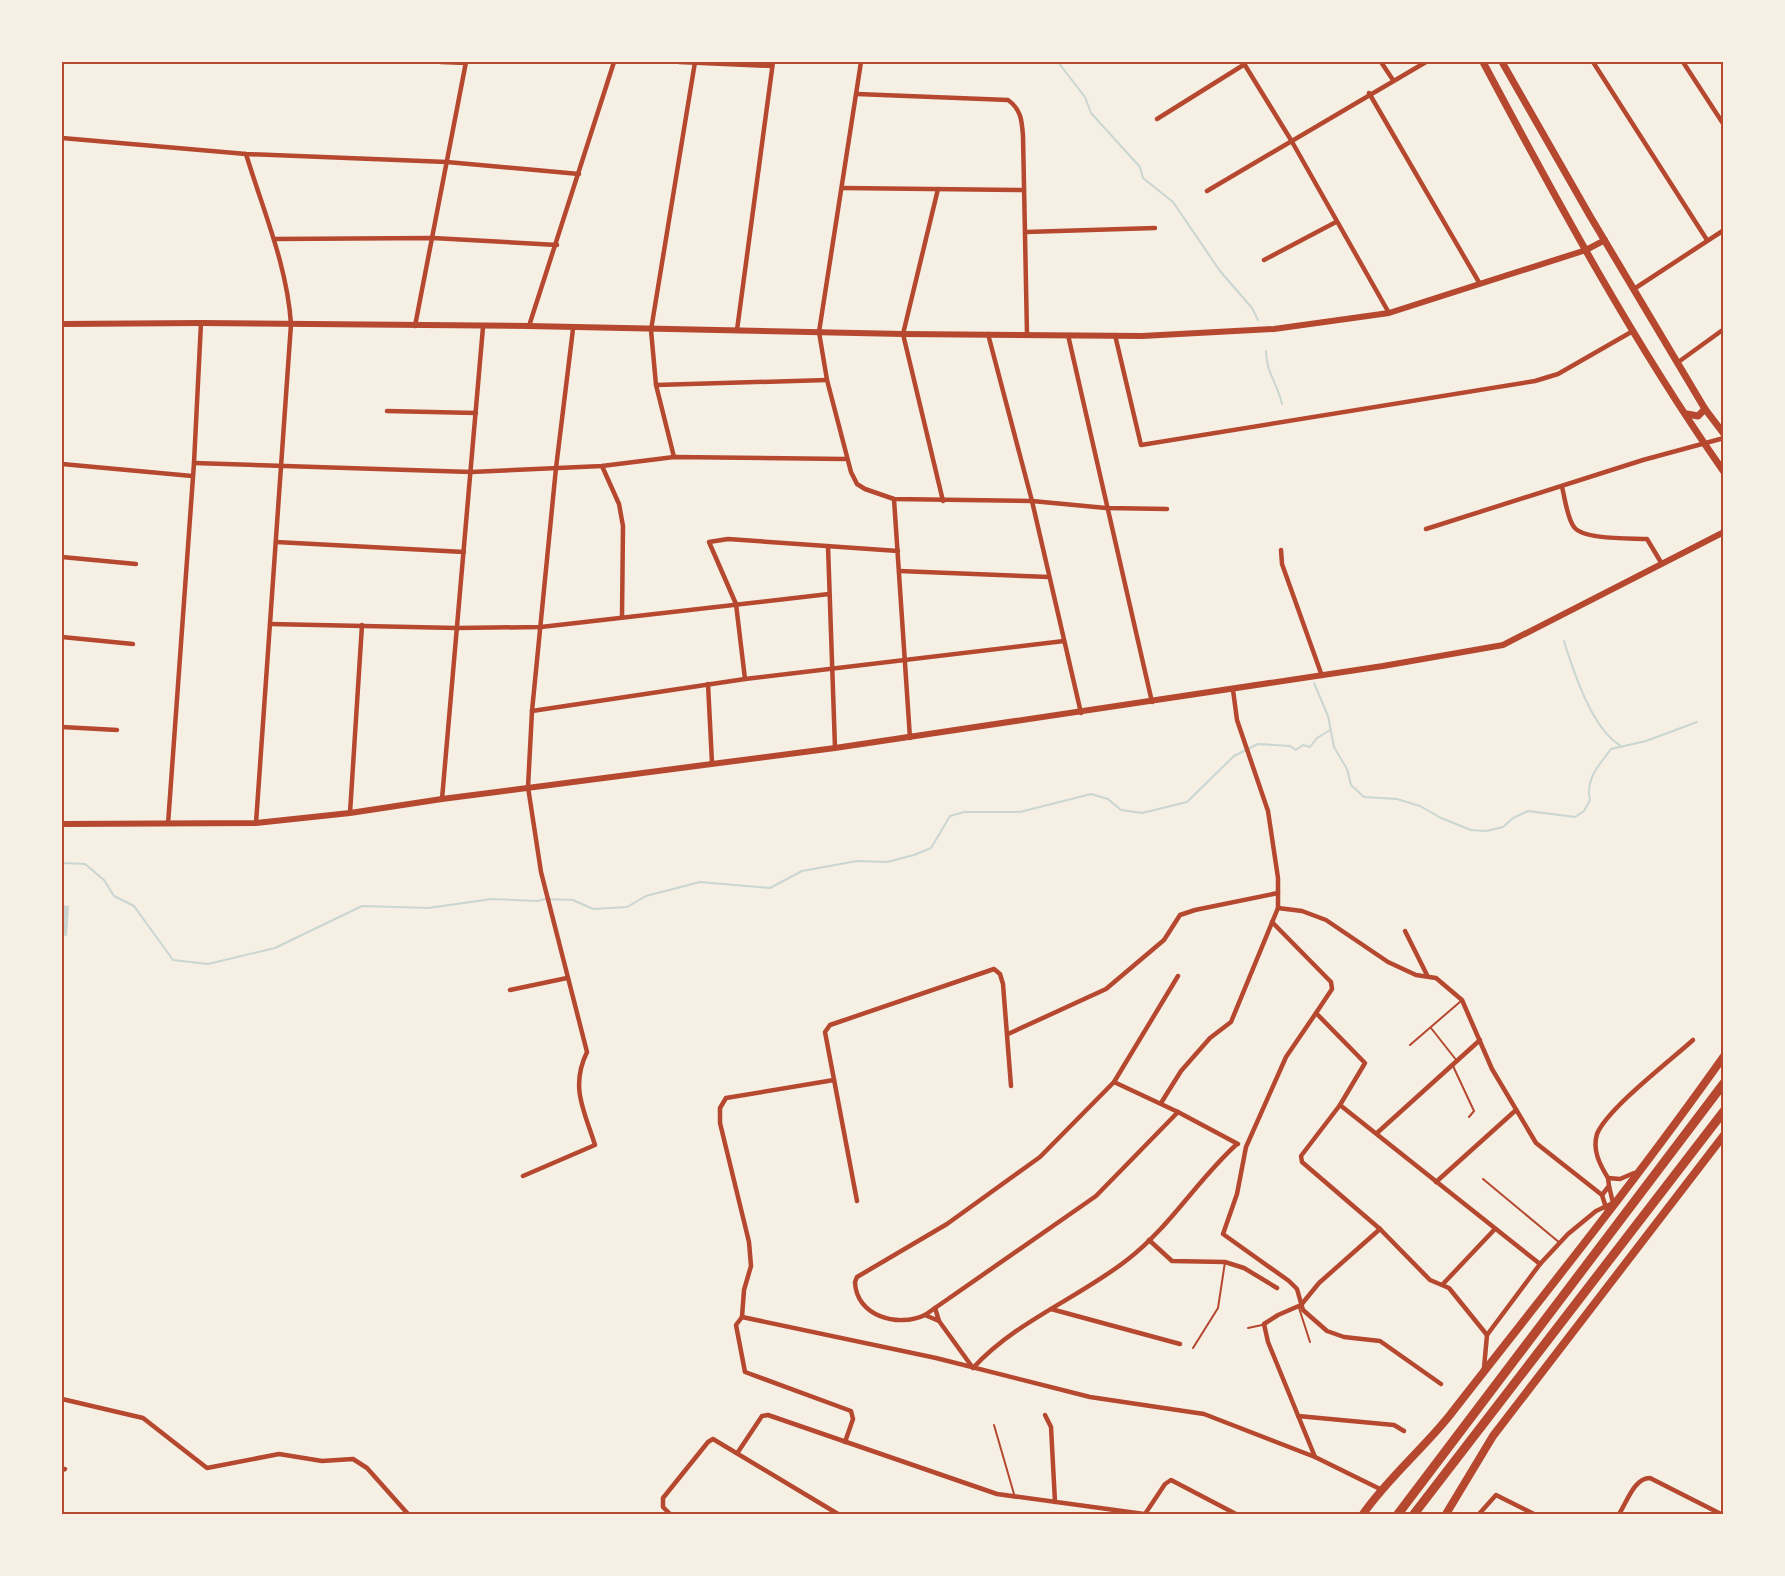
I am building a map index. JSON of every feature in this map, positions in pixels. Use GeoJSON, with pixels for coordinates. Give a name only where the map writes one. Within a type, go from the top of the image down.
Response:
{"type":"FeatureCollection","features":[{"type":"Feature","properties":{"kind":"highway"},"geometry":{"type":"LineString","coordinates":[[1363,1515],[1380,1489],[1447,1418],[1724,1056]]}},
{"type":"Feature","properties":{"kind":"highway"},"geometry":{"type":"LineString","coordinates":[[1398,1515],[1724,1083]]}},
{"type":"Feature","properties":{"kind":"highway"},"geometry":{"type":"LineString","coordinates":[[1414,1515],[1724,1111]]}},
{"type":"Feature","properties":{"kind":"highway"},"geometry":{"type":"LineString","coordinates":[[1446,1515],[1493,1436],[1724,1135]]}},
{"type":"Feature","properties":{"kind":"main road"},"geometry":{"type":"LineString","coordinates":[[1483,62],[1633,331],[1724,472]]}},
{"type":"Feature","properties":{"kind":"main road"},"geometry":{"type":"LineString","coordinates":[[1502,62],[1677,363],[1724,436]]}},
{"type":"Feature","properties":{"kind":"main road"},"geometry":{"type":"LineString","coordinates":[[1687,414],[1698,416],[1705,409]]}},
{"type":"Feature","properties":{"kind":"street"},"geometry":{"type":"LineString","coordinates":[[414,326],[466,62],[441,62]]}},
{"type":"Feature","properties":{"kind":"street"},"geometry":{"type":"LineString","coordinates":[[529,326],[557,245],[614,62]]}},
{"type":"Feature","properties":{"kind":"street"},"geometry":{"type":"LineString","coordinates":[[679,62],[772,64],[736,330]]}},
{"type":"Feature","properties":{"kind":"street"},"geometry":{"type":"LineString","coordinates":[[674,457],[656,386],[651,330],[695,62]]}},
{"type":"Feature","properties":{"kind":"street"},"geometry":{"type":"LineString","coordinates":[[861,62],[819,332],[845,459],[858,484],[873,494],[894,499],[1032,501],[1106,508],[1167,509]]}},
{"type":"Feature","properties":{"kind":"street"},"geometry":{"type":"LineString","coordinates":[[1381,62],[1394,80]]}},
{"type":"Feature","properties":{"kind":"street"},"geometry":{"type":"LineString","coordinates":[[1207,191],[1369,93],[1426,62]]}},
{"type":"Feature","properties":{"kind":"street"},"geometry":{"type":"LineString","coordinates":[[1593,62],[1707,240]]}},
{"type":"Feature","properties":{"kind":"street"},"geometry":{"type":"LineString","coordinates":[[1683,62],[1724,125]]}},
{"type":"Feature","properties":{"kind":"street"},"geometry":{"type":"LineString","coordinates":[[1157,119],[1244,63],[1291,140],[1389,313]]}},
{"type":"Feature","properties":{"kind":"street"},"geometry":{"type":"LineString","coordinates":[[1369,93],[1480,284]]}},
{"type":"Feature","properties":{"kind":"street"},"geometry":{"type":"LineString","coordinates":[[857,94],[1008,100],[1016,106],[1021,117],[1026,232],[1027,334]]}},
{"type":"Feature","properties":{"kind":"street"},"geometry":{"type":"LineString","coordinates":[[62,138],[246,154],[447,162],[579,174]]}},
{"type":"Feature","properties":{"kind":"street"},"geometry":{"type":"LineString","coordinates":[[246,154],[274,239],[288,292],[291,324],[256,823]]}},
{"type":"Feature","properties":{"kind":"street"},"geometry":{"type":"LineString","coordinates":[[842,188],[1024,190]]}},
{"type":"Feature","properties":{"kind":"street"},"geometry":{"type":"LineString","coordinates":[[938,189],[903,334],[943,501]]}},
{"type":"Feature","properties":{"kind":"street"},"geometry":{"type":"LineString","coordinates":[[1264,260],[1336,222]]}},
{"type":"Feature","properties":{"kind":"street"},"geometry":{"type":"LineString","coordinates":[[1026,232],[1155,228]]}},
{"type":"Feature","properties":{"kind":"street"},"geometry":{"type":"LineString","coordinates":[[1634,290],[1724,230]]}},
{"type":"Feature","properties":{"kind":"street"},"geometry":{"type":"LineString","coordinates":[[274,239],[433,238],[557,245]]}},
{"type":"Feature","properties":{"kind":"street"},"geometry":{"type":"LineString","coordinates":[[62,324],[529,326],[573,329],[1068,335],[1275,329],[1389,313],[1586,250],[1605,240]]}},
{"type":"Feature","properties":{"kind":"street"},"geometry":{"type":"LineString","coordinates":[[168,824],[194,463],[201,323]]}},
{"type":"Feature","properties":{"kind":"street"},"geometry":{"type":"LineString","coordinates":[[442,799],[483,327]]}},
{"type":"Feature","properties":{"kind":"street"},"geometry":{"type":"LineString","coordinates":[[523,1176],[595,1145],[577,1089],[580,1068],[587,1052],[536,850],[528,788],[540,627],[573,329]]}},
{"type":"Feature","properties":{"kind":"street"},"geometry":{"type":"LineString","coordinates":[[1677,363],[1724,329]]}},
{"type":"Feature","properties":{"kind":"street"},"geometry":{"type":"LineString","coordinates":[[1115,335],[1141,445],[1535,381],[1558,374],[1633,331]]}},
{"type":"Feature","properties":{"kind":"street"},"geometry":{"type":"LineString","coordinates":[[988,333],[1032,501],[1081,713]]}},
{"type":"Feature","properties":{"kind":"street"},"geometry":{"type":"LineString","coordinates":[[1068,335],[1152,702]]}},
{"type":"Feature","properties":{"kind":"street"},"geometry":{"type":"LineString","coordinates":[[656,386],[827,380]]}},
{"type":"Feature","properties":{"kind":"street"},"geometry":{"type":"LineString","coordinates":[[387,411],[476,413]]}},
{"type":"Feature","properties":{"kind":"street"},"geometry":{"type":"LineString","coordinates":[[1426,529],[1724,436]]}},
{"type":"Feature","properties":{"kind":"street"},"geometry":{"type":"LineString","coordinates":[[194,463],[471,472],[602,466],[674,457],[845,459]]}},
{"type":"Feature","properties":{"kind":"street"},"geometry":{"type":"LineString","coordinates":[[62,464],[192,476]]}},
{"type":"Feature","properties":{"kind":"street"},"geometry":{"type":"LineString","coordinates":[[602,466],[619,504],[623,526],[622,617]]}},
{"type":"Feature","properties":{"kind":"street"},"geometry":{"type":"LineString","coordinates":[[1562,487],[1573,526],[1579,532],[1590,535],[1647,539],[1662,564]]}},
{"type":"Feature","properties":{"kind":"street"},"geometry":{"type":"LineString","coordinates":[[894,499],[910,738]]}},
{"type":"Feature","properties":{"kind":"street"},"geometry":{"type":"LineString","coordinates":[[62,824],[256,823],[350,813],[910,738],[1233,690],[1503,645],[1724,532]]}},
{"type":"Feature","properties":{"kind":"street"},"geometry":{"type":"LineString","coordinates":[[745,679],[736,604],[709,542],[728,539],[898,551]]}},
{"type":"Feature","properties":{"kind":"street"},"geometry":{"type":"LineString","coordinates":[[276,542],[464,552]]}},
{"type":"Feature","properties":{"kind":"street"},"geometry":{"type":"LineString","coordinates":[[828,546],[836,748]]}},
{"type":"Feature","properties":{"kind":"street"},"geometry":{"type":"LineString","coordinates":[[1281,550],[1282,564],[1322,676]]}},
{"type":"Feature","properties":{"kind":"street"},"geometry":{"type":"LineString","coordinates":[[62,556],[136,564]]}},
{"type":"Feature","properties":{"kind":"street"},"geometry":{"type":"LineString","coordinates":[[899,571],[1048,577]]}},
{"type":"Feature","properties":{"kind":"street"},"geometry":{"type":"LineString","coordinates":[[270,624],[457,628],[540,627],[829,594]]}},
{"type":"Feature","properties":{"kind":"street"},"geometry":{"type":"LineString","coordinates":[[350,813],[362,626]]}},
{"type":"Feature","properties":{"kind":"street"},"geometry":{"type":"LineString","coordinates":[[62,637],[133,644]]}},
{"type":"Feature","properties":{"kind":"street"},"geometry":{"type":"LineString","coordinates":[[532,711],[745,679],[1064,641]]}},
{"type":"Feature","properties":{"kind":"street"},"geometry":{"type":"LineString","coordinates":[[708,684],[712,763]]}},
{"type":"Feature","properties":{"kind":"street"},"geometry":{"type":"LineString","coordinates":[[1161,1103],[1181,1071],[1210,1038],[1231,1022],[1278,908],[1278,878],[1268,811],[1237,720],[1233,690]]}},
{"type":"Feature","properties":{"kind":"street"},"geometry":{"type":"LineString","coordinates":[[62,728],[117,730]]}},
{"type":"Feature","properties":{"kind":"street"},"geometry":{"type":"LineString","coordinates":[[1008,1034],[1106,989],[1164,940],[1180,915],[1195,909],[1278,893]]}},
{"type":"Feature","properties":{"kind":"street"},"geometry":{"type":"LineString","coordinates":[[1278,908],[1302,911],[1326,920],[1389,962],[1416,975],[1436,978],[1462,1000],[1492,1069],[1536,1143],[1602,1195],[1609,1207]]}},
{"type":"Feature","properties":{"kind":"street"},"geometry":{"type":"LineString","coordinates":[[1272,922],[1331,982],[1332,989],[1286,1057],[1245,1148],[1237,1194],[1223,1234],[1289,1281],[1297,1289],[1300,1305],[1307,1316],[1327,1330],[1344,1337],[1380,1341],[1441,1384]]}},
{"type":"Feature","properties":{"kind":"street"},"geometry":{"type":"LineString","coordinates":[[1405,931],[1427,975]]}},
{"type":"Feature","properties":{"kind":"street"},"geometry":{"type":"LineString","coordinates":[[856,1201],[825,1032],[830,1025],[994,969],[1003,984],[1011,1086]]}},
{"type":"Feature","properties":{"kind":"street"},"geometry":{"type":"LineString","coordinates":[[1178,976],[1114,1082],[1040,1157],[947,1224],[857,1277],[855,1282],[857,1293],[872,1314],[907,1320],[925,1315],[1096,1196],[1178,1112]]}},
{"type":"Feature","properties":{"kind":"street"},"geometry":{"type":"LineString","coordinates":[[510,990],[567,978]]}},
{"type":"Feature","properties":{"kind":"street"},"geometry":{"type":"LineString","coordinates":[[1316,1013],[1364,1060],[1365,1066],[1340,1105],[1300,1159],[1380,1229],[1430,1280],[1443,1284],[1465,1304],[1487,1335]]}},
{"type":"Feature","properties":{"kind":"street"},"geometry":{"type":"LineString","coordinates":[[1377,1133],[1480,1040]]}},
{"type":"Feature","properties":{"kind":"street"},"geometry":{"type":"LineString","coordinates":[[1609,1207],[1608,1178],[1597,1156],[1597,1135],[1619,1106],[1693,1040]]}},
{"type":"Feature","properties":{"kind":"street"},"geometry":{"type":"LineString","coordinates":[[834,1080],[726,1098],[720,1108],[720,1123],[749,1242],[750,1266],[744,1290],[742,1317],[736,1325],[745,1372],[851,1411],[853,1419],[846,1442]]}},
{"type":"Feature","properties":{"kind":"street"},"geometry":{"type":"LineString","coordinates":[[1114,1082],[1161,1103],[1245,1148]]}},
{"type":"Feature","properties":{"kind":"street"},"geometry":{"type":"LineString","coordinates":[[1340,1105],[1494,1230],[1540,1264]]}},
{"type":"Feature","properties":{"kind":"street"},"geometry":{"type":"LineString","coordinates":[[1436,1182],[1516,1110]]}},
{"type":"Feature","properties":{"kind":"street"},"geometry":{"type":"LineString","coordinates":[[973,1368],[1004,1339],[1127,1260],[1149,1240],[1238,1144]]}},
{"type":"Feature","properties":{"kind":"street"},"geometry":{"type":"LineString","coordinates":[[1608,1178],[1626,1178],[1641,1167]]}},
{"type":"Feature","properties":{"kind":"street"},"geometry":{"type":"LineString","coordinates":[[1602,1195],[1609,1186]]}},
{"type":"Feature","properties":{"kind":"street"},"geometry":{"type":"LineString","coordinates":[[1484,1370],[1487,1335],[1540,1264],[1560,1243],[1609,1207]]}},
{"type":"Feature","properties":{"kind":"street"},"geometry":{"type":"LineString","coordinates":[[1314,1457],[1268,1342],[1264,1324],[1300,1305],[1319,1283],[1380,1229]]}},
{"type":"Feature","properties":{"kind":"street"},"geometry":{"type":"LineString","coordinates":[[1443,1284],[1494,1230]]}},
{"type":"Feature","properties":{"kind":"street"},"geometry":{"type":"LineString","coordinates":[[1149,1240],[1172,1261],[1225,1262],[1245,1268],[1277,1288]]}},
{"type":"Feature","properties":{"kind":"street"},"geometry":{"type":"LineString","coordinates":[[935,1308],[939,1321],[973,1368]]}},
{"type":"Feature","properties":{"kind":"street"},"geometry":{"type":"LineString","coordinates":[[1051,1309],[1180,1344]]}},
{"type":"Feature","properties":{"kind":"street"},"geometry":{"type":"LineString","coordinates":[[925,1315],[939,1321]]}},
{"type":"Feature","properties":{"kind":"street"},"geometry":{"type":"LineString","coordinates":[[742,1317],[864,1341],[1090,1397],[1198,1412],[1314,1457],[1380,1489]]}},
{"type":"Feature","properties":{"kind":"street"},"geometry":{"type":"LineString","coordinates":[[62,1399],[143,1418],[207,1468],[279,1454],[322,1461],[353,1459],[367,1468],[408,1515]]}},
{"type":"Feature","properties":{"kind":"street"},"geometry":{"type":"LineString","coordinates":[[738,1452],[765,1415],[971,1486],[1015,1498],[1145,1515],[1165,1484],[1171,1480],[1225,1512],[1236,1515]]}},
{"type":"Feature","properties":{"kind":"street"},"geometry":{"type":"LineString","coordinates":[[1044,1415],[1052,1427],[1055,1502]]}},
{"type":"Feature","properties":{"kind":"street"},"geometry":{"type":"LineString","coordinates":[[1298,1416],[1394,1425],[1404,1431]]}},
{"type":"Feature","properties":{"kind":"street"},"geometry":{"type":"LineString","coordinates":[[670,1515],[663,1507],[663,1498],[708,1442],[713,1439],[738,1452],[838,1515]]}},
{"type":"Feature","properties":{"kind":"street"},"geometry":{"type":"LineString","coordinates":[[1619,1515],[1638,1483],[1650,1478],[1721,1515]]}},
{"type":"Feature","properties":{"kind":"street"},"geometry":{"type":"LineString","coordinates":[[1479,1515],[1496,1495],[1534,1515]]}},
{"type":"Feature","properties":{"kind":"lane"},"geometry":{"type":"LineString","coordinates":[[1410,1045],[1462,1000]]}},
{"type":"Feature","properties":{"kind":"lane"},"geometry":{"type":"LineString","coordinates":[[1430,1027],[1457,1061]]}},
{"type":"Feature","properties":{"kind":"lane"},"geometry":{"type":"LineString","coordinates":[[1453,1065],[1474,1111],[1469,1117]]}},
{"type":"Feature","properties":{"kind":"lane"},"geometry":{"type":"LineString","coordinates":[[1483,1179],[1560,1243]]}},
{"type":"Feature","properties":{"kind":"lane"},"geometry":{"type":"LineString","coordinates":[[1193,1348],[1218,1308],[1225,1262]]}},
{"type":"Feature","properties":{"kind":"lane"},"geometry":{"type":"LineString","coordinates":[[1300,1305],[1310,1342]]}},
{"type":"Feature","properties":{"kind":"lane"},"geometry":{"type":"LineString","coordinates":[[1248,1328],[1264,1324]]}},
{"type":"Feature","properties":{"kind":"lane"},"geometry":{"type":"LineString","coordinates":[[994,1425],[1015,1498]]}},
{"type":"Feature","properties":{"kind":"shaded area"},"geometry":{"type":"Polygon","coordinates":[[[62,905],[69,906],[67,936],[62,935],[62,905]]]}},
{"type":"Feature","properties":{"kind":"waterway"},"geometry":{"type":"LineString","coordinates":[[1058,62],[1085,97],[1091,113],[1140,167],[1143,178],[1173,202],[1220,271],[1252,308],[1258,320]]}},
{"type":"Feature","properties":{"kind":"waterway"},"geometry":{"type":"LineString","coordinates":[[1266,351],[1270,372],[1282,404]]}},
{"type":"Feature","properties":{"kind":"waterway"},"geometry":{"type":"LineString","coordinates":[[1564,641],[1579,684],[1593,714],[1601,727],[1621,746]]}},
{"type":"Feature","properties":{"kind":"waterway"},"geometry":{"type":"LineString","coordinates":[[1314,683],[1328,716],[1334,747],[1347,769],[1351,785],[1364,797],[1397,799],[1420,806],[1441,818],[1471,830],[1486,831],[1503,827],[1513,818],[1528,811],[1575,817],[1584,811],[1590,800],[1591,779],[1611,749],[1646,741],[1697,722]]}},
{"type":"Feature","properties":{"kind":"waterway"},"geometry":{"type":"LineString","coordinates":[[62,863],[85,864],[104,880],[114,896],[134,906],[173,960],[208,964],[275,948],[362,906],[428,908],[492,899],[537,901],[545,899],[573,900],[593,909],[627,907],[646,896],[700,882],[770,888],[802,871],[857,861],[887,862],[914,855],[931,848],[950,816],[964,812],[1020,812],[1091,794],[1108,799],[1121,810],[1142,813],[1187,802],[1234,756],[1258,744],[1290,746],[1296,750],[1303,745],[1310,747],[1317,738],[1330,730]]}}]}
